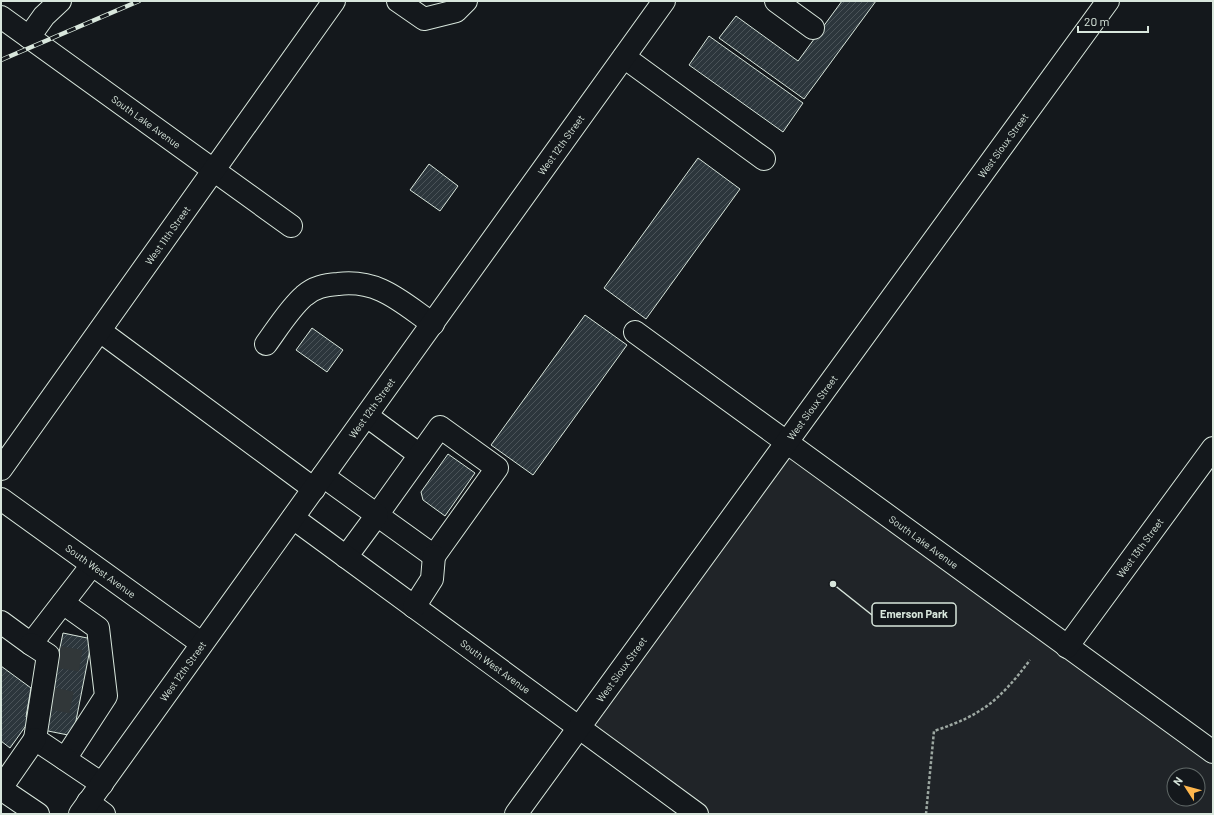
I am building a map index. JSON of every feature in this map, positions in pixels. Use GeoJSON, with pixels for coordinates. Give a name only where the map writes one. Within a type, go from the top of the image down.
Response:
{"type":"FeatureCollection","features":[{"type":"Feature","properties":{"kind":"street"},"geometry":{"type":"LineString","coordinates":[[29,37],[44,16],[60,1]]}},
{"type":"Feature","properties":{"kind":"street","name":"West 11th Street"},"geometry":{"type":"LineString","coordinates":[[1,469],[334,1]]}},
{"type":"Feature","properties":{"kind":"street"},"geometry":{"type":"LineString","coordinates":[[398,1],[424,19],[456,11],[466,1]]}},
{"type":"Feature","properties":{"kind":"street","name":"West 12th Street"},"geometry":{"type":"LineString","coordinates":[[91,810],[102,784],[201,643],[294,518],[664,1]]}},
{"type":"Feature","properties":{"kind":"street"},"geometry":{"type":"LineString","coordinates":[[776,1],[813,28]]}},
{"type":"Feature","properties":{"kind":"street","name":"West Sioux Street"},"geometry":{"type":"LineString","coordinates":[[516,814],[786,441],[1108,1]]}},
{"type":"Feature","properties":{"kind":"street","name":"South Lake Avenue"},"geometry":{"type":"LineString","coordinates":[[1,17],[292,226]]}},
{"type":"Feature","properties":{"kind":"street"},"geometry":{"type":"LineString","coordinates":[[624,57],[764,159]]}},
{"type":"Feature","properties":{"kind":"street"},"geometry":{"type":"LineString","coordinates":[[266,344],[304,296],[320,286],[341,283],[369,284],[388,292],[433,324]]}},
{"type":"Feature","properties":{"kind":"street"},"geometry":{"type":"LineString","coordinates":[[100,331],[319,482],[377,515],[434,556]]}},
{"type":"Feature","properties":{"kind":"street","name":"South Lake Avenue"},"geometry":{"type":"LineString","coordinates":[[635,332],[1213,752]]}},
{"type":"Feature","properties":{"kind":"street"},"geometry":{"type":"LineString","coordinates":[[367,416],[420,455]]}},
{"type":"Feature","properties":{"kind":"street"},"geometry":{"type":"LineString","coordinates":[[346,557],[440,427],[497,468],[434,556],[432,579],[414,607]]}},
{"type":"Feature","properties":{"kind":"street","name":"West 13th Street"},"geometry":{"type":"LineString","coordinates":[[1067,647],[1213,448]]}},
{"type":"Feature","properties":{"kind":"street","name":"South West Avenue"},"geometry":{"type":"LineString","coordinates":[[1,499],[201,643]]}},
{"type":"Feature","properties":{"kind":"street","name":"South West Avenue"},"geometry":{"type":"LineString","coordinates":[[294,518],[697,814]]}},
{"type":"Feature","properties":{"kind":"street"},"geometry":{"type":"LineString","coordinates":[[38,814],[1,789],[35,739],[46,698],[46,652],[63,603],[92,565]]}},
{"type":"Feature","properties":{"kind":"street"},"geometry":{"type":"LineString","coordinates":[[63,603],[98,628],[95,663],[106,696],[89,706],[65,759]]}},
{"type":"Feature","properties":{"kind":"street"},"geometry":{"type":"LineString","coordinates":[[1,622],[46,652]]}},
{"type":"Feature","properties":{"kind":"street"},"geometry":{"type":"LineString","coordinates":[[35,739],[102,784]]}},
{"type":"Feature","properties":{"kind":"path"},"geometry":{"type":"LineString","coordinates":[[926,814],[934,731],[962,721],[987,707],[1011,685],[1030,660]]}},
{"type":"Feature","properties":{"kind":"shaded area"},"geometry":{"type":"Polygon","coordinates":[[[786,441],[1213,751],[1213,814],[697,814],[578,727],[786,441]]]}},
{"type":"Feature","properties":{"kind":"building"},"geometry":{"type":"Polygon","coordinates":[[[842,1],[876,1],[804,99],[719,38],[736,16],[798,61],[842,1]]]}},
{"type":"Feature","properties":{"kind":"building"},"geometry":{"type":"Polygon","coordinates":[[[709,36],[803,103],[783,132],[689,65],[709,36]]]}},
{"type":"Feature","properties":{"kind":"building"},"geometry":{"type":"Polygon","coordinates":[[[698,158],[740,189],[646,319],[604,288],[698,158]]]}},
{"type":"Feature","properties":{"kind":"building"},"geometry":{"type":"Polygon","coordinates":[[[429,164],[458,186],[440,211],[410,190],[429,164]]]}},
{"type":"Feature","properties":{"kind":"building"},"geometry":{"type":"Polygon","coordinates":[[[585,315],[627,345],[533,475],[491,445],[585,315]]]}},
{"type":"Feature","properties":{"kind":"building"},"geometry":{"type":"Polygon","coordinates":[[[312,328],[343,350],[327,372],[296,350],[312,328]]]}},
{"type":"Feature","properties":{"kind":"building"},"geometry":{"type":"Polygon","coordinates":[[[448,454],[475,473],[445,516],[423,500],[421,492],[448,454]]]}},
{"type":"Feature","properties":{"kind":"building"},"geometry":{"type":"Polygon","coordinates":[[[63,633],[92,639],[73,736],[43,730],[63,633]]]}},
{"type":"Feature","properties":{"kind":"building"},"geometry":{"type":"Polygon","coordinates":[[[1,666],[31,688],[26,717],[30,720],[10,748],[1,741],[1,666]]]}},
{"type":"Feature","properties":{"kind":"tunnel"},"geometry":{"type":"LineString","coordinates":[[59,657],[88,662]]}},
{"type":"Feature","properties":{"kind":"tunnel"},"geometry":{"type":"LineString","coordinates":[[50,698],[79,704]]}},
{"type":"Feature","properties":{"kind":"railway"},"geometry":{"type":"LineString","coordinates":[[1,60],[139,1]]}},
{"type":"Feature","properties":{"kind":"place","name":"Emerson Park"},"geometry":{"type":"Point","coordinates":[833,584]}}]}
